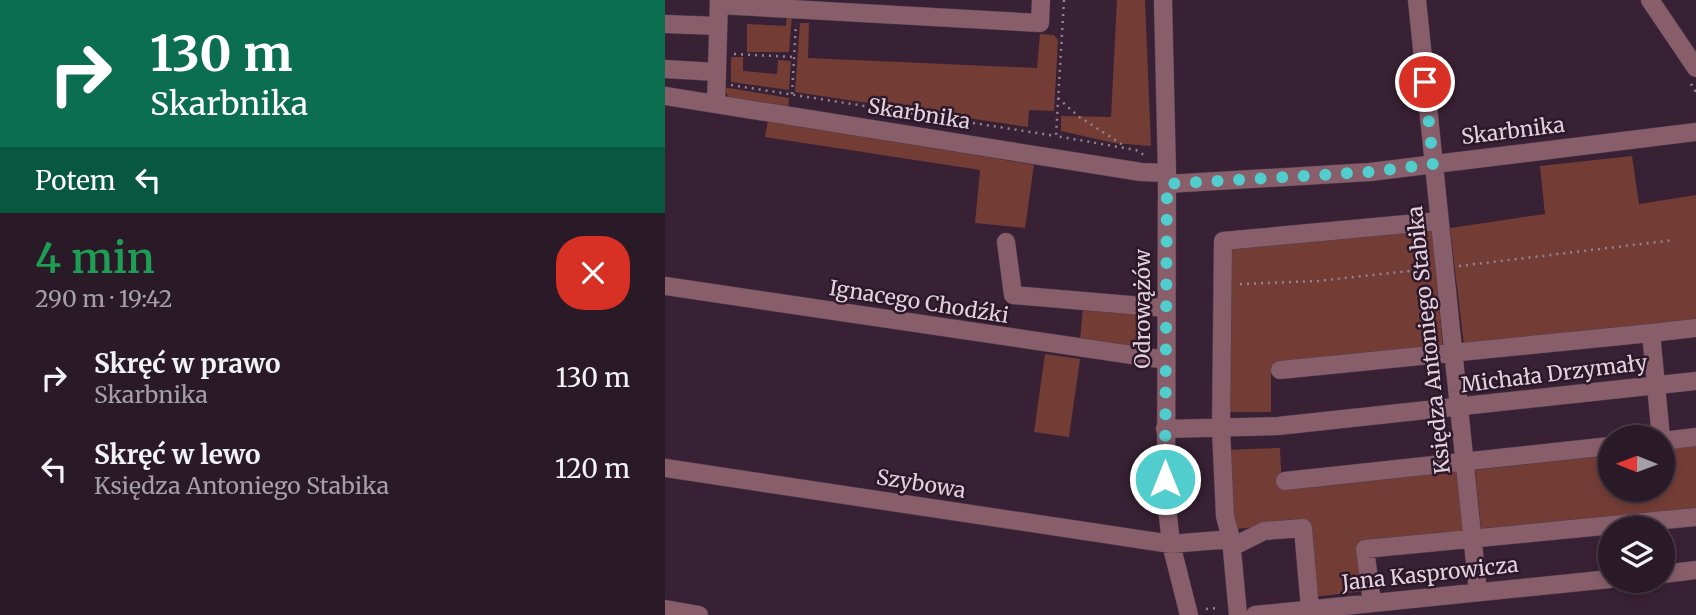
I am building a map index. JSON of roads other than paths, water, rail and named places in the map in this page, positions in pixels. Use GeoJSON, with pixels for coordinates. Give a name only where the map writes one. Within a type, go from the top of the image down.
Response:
{"type":"FeatureCollection","features":[{"type":"Feature","properties":{"kind":"street"},"geometry":{"type":"LineString","coordinates":[[716,104],[721,78],[717,26],[719,2],[1041,23],[1041,0]]}},
{"type":"Feature","properties":{"kind":"street","name":"Odrowążów"},"geometry":{"type":"LineString","coordinates":[[1163,0],[1166,498],[1171,544],[1189,615]]}},
{"type":"Feature","properties":{"kind":"street","name":"Księdza Antoniego Stabika"},"geometry":{"type":"LineString","coordinates":[[1417,0],[1478,592]]}},
{"type":"Feature","properties":{"kind":"street"},"geometry":{"type":"LineString","coordinates":[[1650,0],[1696,68]]}},
{"type":"Feature","properties":{"kind":"street"},"geometry":{"type":"LineString","coordinates":[[665,24],[717,26]]}},
{"type":"Feature","properties":{"kind":"street"},"geometry":{"type":"LineString","coordinates":[[665,69],[721,78]]}},
{"type":"Feature","properties":{"kind":"street","name":"Skarbnika"},"geometry":{"type":"LineString","coordinates":[[665,96],[1141,172],[1162,173],[1359,173],[1696,132]]}},
{"type":"Feature","properties":{"kind":"street"},"geometry":{"type":"LineString","coordinates":[[1238,615],[1231,543],[1225,516],[1221,429],[1223,241],[1439,221]]}},
{"type":"Feature","properties":{"kind":"street"},"geometry":{"type":"LineString","coordinates":[[1006,242],[1013,295],[1166,308]]}},
{"type":"Feature","properties":{"kind":"street","name":"Ignacego Chodźki"},"geometry":{"type":"LineString","coordinates":[[665,286],[1166,360]]}},
{"type":"Feature","properties":{"kind":"street"},"geometry":{"type":"LineString","coordinates":[[1279,370],[1696,328]]}},
{"type":"Feature","properties":{"kind":"street"},"geometry":{"type":"LineString","coordinates":[[1651,333],[1660,425]]}},
{"type":"Feature","properties":{"kind":"street","name":"Michała Drzymały"},"geometry":{"type":"LineString","coordinates":[[1165,429],[1278,426],[1696,381]]}},
{"type":"Feature","properties":{"kind":"street"},"geometry":{"type":"LineString","coordinates":[[1675,438],[1696,437]]}},
{"type":"Feature","properties":{"kind":"street"},"geometry":{"type":"LineString","coordinates":[[1285,481],[1598,447]]}},
{"type":"Feature","properties":{"kind":"street","name":"Szybowa"},"geometry":{"type":"LineString","coordinates":[[665,468],[1171,544],[1231,543]]}},
{"type":"Feature","properties":{"kind":"street"},"geometry":{"type":"LineString","coordinates":[[1373,603],[1365,550],[1696,517]]}},
{"type":"Feature","properties":{"kind":"street"},"geometry":{"type":"LineString","coordinates":[[1231,543],[1264,531],[1303,528],[1310,609]]}},
{"type":"Feature","properties":{"kind":"street"},"geometry":{"type":"LineString","coordinates":[[1675,573],[1696,570]]}},
{"type":"Feature","properties":{"kind":"street","name":"Jana Kasprowicza"},"geometry":{"type":"LineString","coordinates":[[1255,615],[1598,580]]}},
{"type":"Feature","properties":{"kind":"street"},"geometry":{"type":"LineString","coordinates":[[674,612],[699,615]]}}]}
